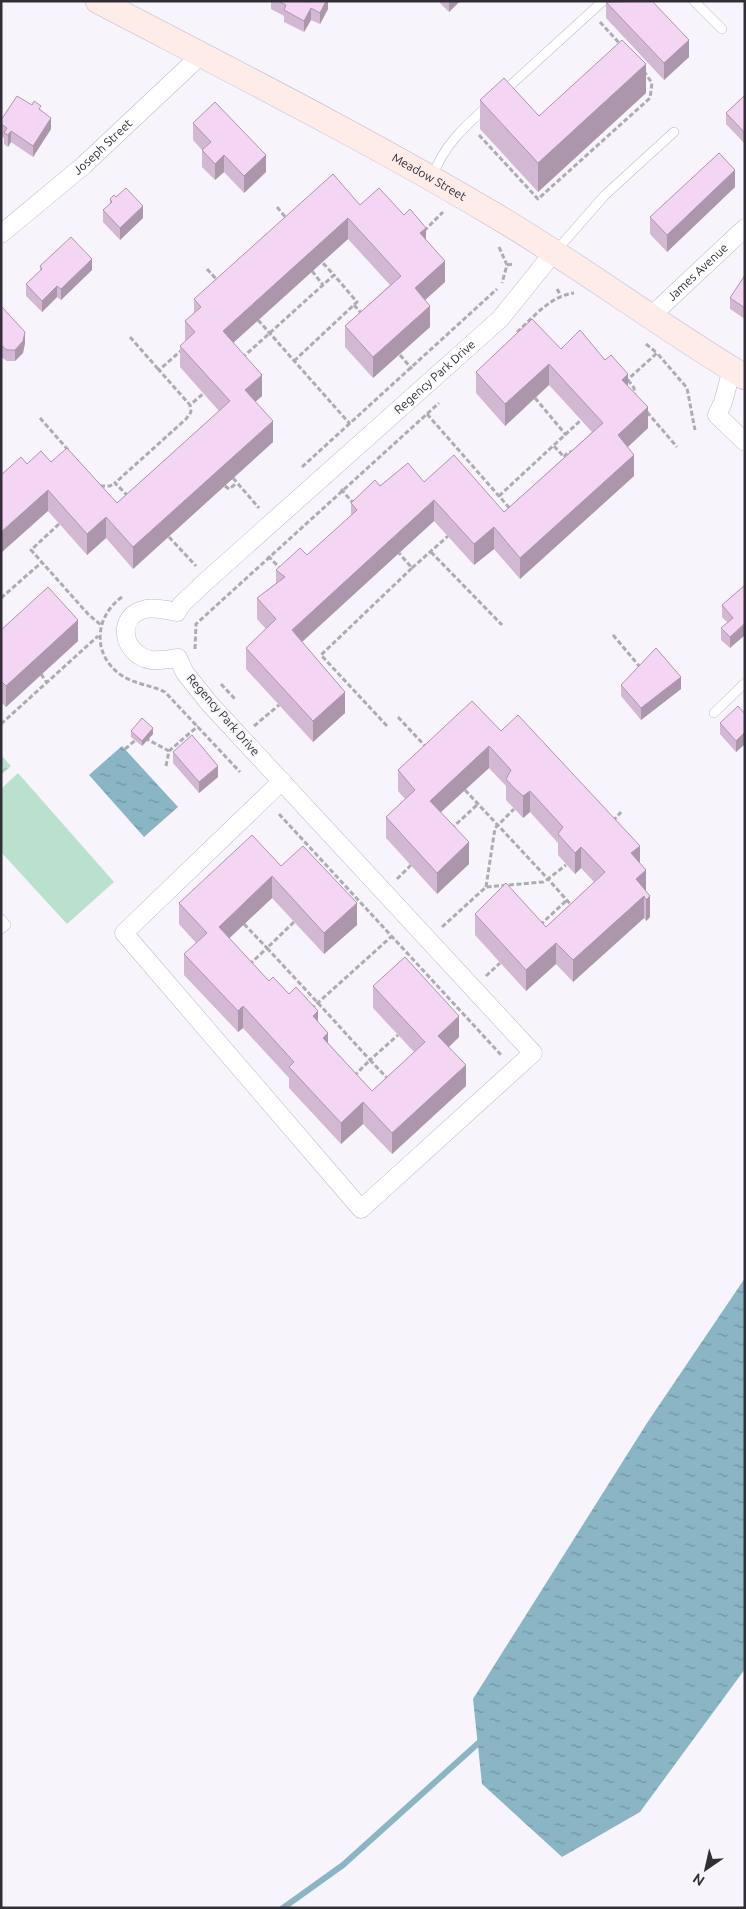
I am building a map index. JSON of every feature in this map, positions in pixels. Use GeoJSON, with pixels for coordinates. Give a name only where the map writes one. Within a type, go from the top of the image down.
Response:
{"type":"FeatureCollection","features":[{"type":"Feature","properties":{"kind":"street","name":"Meadow Street"},"geometry":{"type":"LineString","coordinates":[[98,1],[432,179],[554,252],[738,373]]}},
{"type":"Feature","properties":{"kind":"street","name":"Joseph Street"},"geometry":{"type":"LineString","coordinates":[[1,234],[84,165],[201,55]]}},
{"type":"Feature","properties":{"kind":"street","name":"James Avenue"},"geometry":{"type":"LineString","coordinates":[[651,316],[745,228]]}},
{"type":"Feature","properties":{"kind":"street","name":"Regency Park Drive"},"geometry":{"type":"LineString","coordinates":[[282,781],[124,933],[361,1209],[533,1052],[193,684],[178,658],[150,660],[132,650],[125,638],[130,620],[141,611],[156,609],[177,612],[181,605],[204,583],[500,319],[554,252]]}},
{"type":"Feature","properties":{"kind":"street"},"geometry":{"type":"LineString","coordinates":[[738,373],[717,415],[745,442]]}},
{"type":"Feature","properties":{"kind":"lane"},"geometry":{"type":"LineString","coordinates":[[432,179],[438,160],[468,123],[603,1]]}},
{"type":"Feature","properties":{"kind":"lane"},"geometry":{"type":"LineString","coordinates":[[694,1],[722,29]]}},
{"type":"Feature","properties":{"kind":"lane"},"geometry":{"type":"LineString","coordinates":[[554,252],[605,195],[674,132]]}},
{"type":"Feature","properties":{"kind":"lane"},"geometry":{"type":"LineString","coordinates":[[714,713],[745,683]]}},
{"type":"Feature","properties":{"kind":"lane"},"geometry":{"type":"LineString","coordinates":[[1,919],[6,925],[1,929]]}},
{"type":"Feature","properties":{"kind":"path"},"geometry":{"type":"LineString","coordinates":[[591,12],[624,49]]}},
{"type":"Feature","properties":{"kind":"path"},"geometry":{"type":"LineString","coordinates":[[468,123],[538,199],[650,98],[652,83],[636,63]]}},
{"type":"Feature","properties":{"kind":"path"},"geometry":{"type":"LineString","coordinates":[[276,207],[289,222]]}},
{"type":"Feature","properties":{"kind":"path"},"geometry":{"type":"LineString","coordinates":[[435,208],[451,217]]}},
{"type":"Feature","properties":{"kind":"path"},"geometry":{"type":"LineString","coordinates":[[420,235],[447,208]]}},
{"type":"Feature","properties":{"kind":"path"},"geometry":{"type":"LineString","coordinates":[[298,470],[501,285],[507,265],[499,246]]}},
{"type":"Feature","properties":{"kind":"path"},"geometry":{"type":"LineString","coordinates":[[294,361],[356,302],[322,262]]}},
{"type":"Feature","properties":{"kind":"path"},"geometry":{"type":"LineString","coordinates":[[507,265],[514,264]]}},
{"type":"Feature","properties":{"kind":"path"},"geometry":{"type":"LineString","coordinates":[[207,268],[222,286]]}},
{"type":"Feature","properties":{"kind":"path"},"geometry":{"type":"LineString","coordinates":[[312,272],[323,285]]}},
{"type":"Feature","properties":{"kind":"path"},"geometry":{"type":"LineString","coordinates":[[241,359],[334,276]]}},
{"type":"Feature","properties":{"kind":"path"},"geometry":{"type":"LineString","coordinates":[[557,289],[561,296]]}},
{"type":"Feature","properties":{"kind":"path"},"geometry":{"type":"LineString","coordinates":[[513,336],[543,308],[561,296],[574,293],[579,294]]}},
{"type":"Feature","properties":{"kind":"path"},"geometry":{"type":"LineString","coordinates":[[354,305],[365,317]]}},
{"type":"Feature","properties":{"kind":"path"},"geometry":{"type":"LineString","coordinates":[[258,320],[364,440]]}},
{"type":"Feature","properties":{"kind":"path"},"geometry":{"type":"LineString","coordinates":[[95,490],[98,484],[110,486],[115,483],[186,419],[191,412],[190,405],[130,337]]}},
{"type":"Feature","properties":{"kind":"path"},"geometry":{"type":"LineString","coordinates":[[644,342],[657,353],[687,388],[695,430]]}},
{"type":"Feature","properties":{"kind":"path"},"geometry":{"type":"LineString","coordinates":[[158,370],[184,348]]}},
{"type":"Feature","properties":{"kind":"path"},"geometry":{"type":"LineString","coordinates":[[621,386],[657,353]]}},
{"type":"Feature","properties":{"kind":"path"},"geometry":{"type":"LineString","coordinates":[[400,355],[416,373]]}},
{"type":"Feature","properties":{"kind":"path"},"geometry":{"type":"LineString","coordinates":[[628,380],[634,388],[635,397],[677,447]]}},
{"type":"Feature","properties":{"kind":"path"},"geometry":{"type":"LineString","coordinates":[[190,405],[204,393]]}},
{"type":"Feature","properties":{"kind":"path"},"geometry":{"type":"LineString","coordinates":[[411,397],[514,514]]}},
{"type":"Feature","properties":{"kind":"path"},"geometry":{"type":"LineString","coordinates":[[199,656],[194,639],[196,624],[445,397]]}},
{"type":"Feature","properties":{"kind":"path"},"geometry":{"type":"LineString","coordinates":[[631,402],[635,397]]}},
{"type":"Feature","properties":{"kind":"path"},"geometry":{"type":"LineString","coordinates":[[534,398],[566,435]]}},
{"type":"Feature","properties":{"kind":"path"},"geometry":{"type":"LineString","coordinates":[[40,418],[70,453],[64,458]]}},
{"type":"Feature","properties":{"kind":"path"},"geometry":{"type":"LineString","coordinates":[[499,496],[581,420]]}},
{"type":"Feature","properties":{"kind":"path"},"geometry":{"type":"LineString","coordinates":[[554,446],[570,463]]}},
{"type":"Feature","properties":{"kind":"path"},"geometry":{"type":"LineString","coordinates":[[564,457],[568,452],[578,454]]}},
{"type":"Feature","properties":{"kind":"path"},"geometry":{"type":"LineString","coordinates":[[233,478],[263,512]]}},
{"type":"Feature","properties":{"kind":"path"},"geometry":{"type":"LineString","coordinates":[[115,483],[131,500]]}},
{"type":"Feature","properties":{"kind":"path"},"geometry":{"type":"LineString","coordinates":[[225,486],[229,489],[237,483]]}},
{"type":"Feature","properties":{"kind":"path"},"geometry":{"type":"LineString","coordinates":[[338,485],[357,508]]}},
{"type":"Feature","properties":{"kind":"path"},"geometry":{"type":"LineString","coordinates":[[491,497],[496,492]]}},
{"type":"Feature","properties":{"kind":"path"},"geometry":{"type":"LineString","coordinates":[[253,512],[264,502]]}},
{"type":"Feature","properties":{"kind":"path"},"geometry":{"type":"LineString","coordinates":[[59,524],[31,550],[88,614],[102,626]]}},
{"type":"Feature","properties":{"kind":"path"},"geometry":{"type":"LineString","coordinates":[[168,536],[200,570]]}},
{"type":"Feature","properties":{"kind":"path"},"geometry":{"type":"LineString","coordinates":[[387,726],[321,655],[448,536]]}},
{"type":"Feature","properties":{"kind":"path"},"geometry":{"type":"LineString","coordinates":[[264,552],[283,572]]}},
{"type":"Feature","properties":{"kind":"path"},"geometry":{"type":"LineString","coordinates":[[431,552],[502,625]]}},
{"type":"Feature","properties":{"kind":"path"},"geometry":{"type":"LineString","coordinates":[[399,553],[412,568]]}},
{"type":"Feature","properties":{"kind":"path"},"geometry":{"type":"LineString","coordinates":[[189,570],[200,560]]}},
{"type":"Feature","properties":{"kind":"path"},"geometry":{"type":"LineString","coordinates":[[1,598],[42,562]]}},
{"type":"Feature","properties":{"kind":"path"},"geometry":{"type":"LineString","coordinates":[[128,594],[113,604],[103,619],[99,635],[98,642],[115,670],[123,676],[165,692],[240,772]]}},
{"type":"Feature","properties":{"kind":"path"},"geometry":{"type":"LineString","coordinates":[[1,724],[99,635]]}},
{"type":"Feature","properties":{"kind":"path"},"geometry":{"type":"LineString","coordinates":[[613,636],[643,672]]}},
{"type":"Feature","properties":{"kind":"path"},"geometry":{"type":"LineString","coordinates":[[41,674],[47,682]]}},
{"type":"Feature","properties":{"kind":"path"},"geometry":{"type":"LineString","coordinates":[[214,677],[238,703]]}},
{"type":"Feature","properties":{"kind":"path"},"geometry":{"type":"LineString","coordinates":[[252,728],[279,705]]}},
{"type":"Feature","properties":{"kind":"path"},"geometry":{"type":"LineString","coordinates":[[251,717],[262,730]]}},
{"type":"Feature","properties":{"kind":"path"},"geometry":{"type":"LineString","coordinates":[[398,717],[428,750]]}},
{"type":"Feature","properties":{"kind":"path"},"geometry":{"type":"LineString","coordinates":[[166,766],[169,751],[198,726]]}},
{"type":"Feature","properties":{"kind":"path"},"geometry":{"type":"LineString","coordinates":[[125,750],[141,736],[169,751]]}},
{"type":"Feature","properties":{"kind":"path"},"geometry":{"type":"LineString","coordinates":[[465,790],[576,910]]}},
{"type":"Feature","properties":{"kind":"path"},"geometry":{"type":"LineString","coordinates":[[451,830],[478,804]]}},
{"type":"Feature","properties":{"kind":"path"},"geometry":{"type":"LineString","coordinates":[[429,940],[486,887],[497,824],[514,809]]}},
{"type":"Feature","properties":{"kind":"path"},"geometry":{"type":"LineString","coordinates":[[610,824],[621,812]]}},
{"type":"Feature","properties":{"kind":"path"},"geometry":{"type":"LineString","coordinates":[[279,814],[504,1059]]}},
{"type":"Feature","properties":{"kind":"path"},"geometry":{"type":"LineString","coordinates":[[486,887],[543,882],[566,865]]}},
{"type":"Feature","properties":{"kind":"path"},"geometry":{"type":"LineString","coordinates":[[333,887],[346,876]]}},
{"type":"Feature","properties":{"kind":"path"},"geometry":{"type":"LineString","coordinates":[[539,926],[567,900]]}},
{"type":"Feature","properties":{"kind":"path"},"geometry":{"type":"LineString","coordinates":[[246,967],[294,922]]}},
{"type":"Feature","properties":{"kind":"path"},"geometry":{"type":"LineString","coordinates":[[244,924],[390,1081]]}},
{"type":"Feature","properties":{"kind":"path"},"geometry":{"type":"LineString","coordinates":[[310,1010],[396,933]]}},
{"type":"Feature","properties":{"kind":"path"},"geometry":{"type":"LineString","coordinates":[[482,979],[500,963]]}},
{"type":"Feature","properties":{"kind":"path"},"geometry":{"type":"LineString","coordinates":[[438,1000],[450,991]]}},
{"type":"Feature","properties":{"kind":"path"},"geometry":{"type":"LineString","coordinates":[[352,1078],[398,1035]]}},
{"type":"Feature","properties":{"kind":"green space"},"geometry":{"type":"Polygon","coordinates":[[[1,755],[11,766],[1,775],[1,755]]]}},
{"type":"Feature","properties":{"kind":"green space"},"geometry":{"type":"Polygon","coordinates":[[[18,773],[114,882],[67,924],[1,852],[1,789],[18,773]]]}},
{"type":"Feature","properties":{"kind":"water"},"geometry":{"type":"Polygon","coordinates":[[[122,746],[178,807],[144,837],[89,775],[122,746]]]}},
{"type":"Feature","properties":{"kind":"water"},"geometry":{"type":"Polygon","coordinates":[[[745,1278],[745,1669],[640,1812],[562,1857],[482,1784],[473,1699],[647,1423],[745,1278]]]}},
{"type":"Feature","properties":{"kind":"building"},"geometry":{"type":"Polygon","coordinates":[[[278,1],[326,1],[320,13],[311,8],[304,21],[284,10],[286,5],[278,1]]]}},
{"type":"Feature","properties":{"kind":"building"},"geometry":{"type":"Polygon","coordinates":[[[652,1],[689,40],[664,63],[606,2],[652,1]]]}},
{"type":"Feature","properties":{"kind":"building"},"geometry":{"type":"Polygon","coordinates":[[[622,40],[646,64],[538,163],[480,100],[504,78],[539,116],[622,40]]]}},
{"type":"Feature","properties":{"kind":"building"},"geometry":{"type":"Polygon","coordinates":[[[745,95],[745,133],[726,113],[745,95]]]}},
{"type":"Feature","properties":{"kind":"building"},"geometry":{"type":"Polygon","coordinates":[[[17,96],[32,105],[34,101],[41,106],[39,109],[51,118],[33,146],[11,131],[8,135],[4,133],[7,128],[1,124],[1,120],[17,96]]]}},
{"type":"Feature","properties":{"kind":"building"},"geometry":{"type":"Polygon","coordinates":[[[215,102],[266,155],[244,176],[224,155],[215,164],[202,150],[211,142],[193,123],[215,102]]]}},
{"type":"Feature","properties":{"kind":"building"},"geometry":{"type":"Polygon","coordinates":[[[719,153],[735,170],[667,235],[650,217],[719,153]]]}},
{"type":"Feature","properties":{"kind":"building"},"geometry":{"type":"Polygon","coordinates":[[[333,174],[360,205],[379,188],[404,215],[410,209],[426,228],[420,233],[445,261],[415,288],[430,306],[373,357],[345,326],[401,276],[348,218],[223,331],[262,375],[245,390],[273,421],[133,547],[106,517],[87,534],[48,490],[1,532],[1,475],[21,457],[27,464],[41,451],[51,462],[67,448],[117,503],[230,401],[180,346],[195,332],[185,321],[201,307],[194,299],[333,174]]]}},
{"type":"Feature","properties":{"kind":"building"},"geometry":{"type":"Polygon","coordinates":[[[126,188],[143,206],[120,228],[103,210],[112,202],[110,199],[114,195],[116,197],[126,188]]]}},
{"type":"Feature","properties":{"kind":"building"},"geometry":{"type":"Polygon","coordinates":[[[71,237],[92,259],[61,289],[57,286],[42,301],[26,284],[42,269],[40,266],[71,237]]]}},
{"type":"Feature","properties":{"kind":"building"},"geometry":{"type":"Polygon","coordinates":[[[745,275],[745,308],[730,298],[745,275]]]}},
{"type":"Feature","properties":{"kind":"building"},"geometry":{"type":"Polygon","coordinates":[[[1,306],[25,332],[23,341],[15,350],[7,350],[1,345],[1,306]]]}},
{"type":"Feature","properties":{"kind":"building"},"geometry":{"type":"Polygon","coordinates":[[[532,319],[561,349],[580,330],[605,360],[611,355],[628,374],[622,380],[648,407],[618,435],[634,455],[520,558],[494,527],[474,544],[434,500],[292,630],[345,692],[313,721],[246,648],[276,619],[257,598],[285,577],[276,570],[300,548],[307,555],[357,510],[351,503],[375,480],[380,486],[408,463],[424,482],[454,455],[504,512],[603,423],[549,364],[505,404],[476,372],[532,319]]]}},
{"type":"Feature","properties":{"kind":"building"},"geometry":{"type":"Polygon","coordinates":[[[745,585],[745,623],[730,637],[721,628],[733,618],[722,605],[745,585]]]}},
{"type":"Feature","properties":{"kind":"building"},"geometry":{"type":"Polygon","coordinates":[[[48,587],[78,620],[6,686],[1,681],[1,630],[48,587]]]}},
{"type":"Feature","properties":{"kind":"building"},"geometry":{"type":"Polygon","coordinates":[[[656,648],[681,677],[641,708],[621,685],[656,648]]]}},
{"type":"Feature","properties":{"kind":"building"},"geometry":{"type":"Polygon","coordinates":[[[472,701],[501,731],[518,715],[640,846],[631,853],[646,870],[636,879],[650,896],[646,900],[644,896],[573,960],[556,943],[526,970],[475,914],[506,883],[546,927],[605,872],[581,847],[575,853],[558,834],[563,827],[530,791],[523,796],[514,788],[506,779],[511,770],[489,746],[430,801],[469,842],[437,873],[386,817],[415,790],[398,770],[472,701]]]}},
{"type":"Feature","properties":{"kind":"building"},"geometry":{"type":"Polygon","coordinates":[[[738,706],[745,714],[745,732],[736,741],[720,723],[738,706]]]}},
{"type":"Feature","properties":{"kind":"building"},"geometry":{"type":"Polygon","coordinates":[[[142,718],[153,728],[142,741],[131,731],[142,718]]]}},
{"type":"Feature","properties":{"kind":"building"},"geometry":{"type":"Polygon","coordinates":[[[192,735],[218,766],[199,782],[173,752],[192,735]]]}},
{"type":"Feature","properties":{"kind":"building"},"geometry":{"type":"Polygon","coordinates":[[[252,835],[281,866],[303,846],[357,903],[324,933],[272,876],[219,927],[269,981],[273,977],[289,994],[296,987],[318,1011],[313,1016],[328,1033],[323,1038],[372,1091],[425,1042],[373,986],[405,957],[459,1016],[438,1036],[466,1065],[392,1133],[363,1102],[341,1123],[289,1067],[294,1062],[243,1006],[238,1011],[184,954],[207,933],[179,903],[252,835]]]}},
{"type":"Feature","properties":{"kind":"waterway"},"geometry":{"type":"LineString","coordinates":[[283,1908],[343,1865],[484,1738]]}}]}
